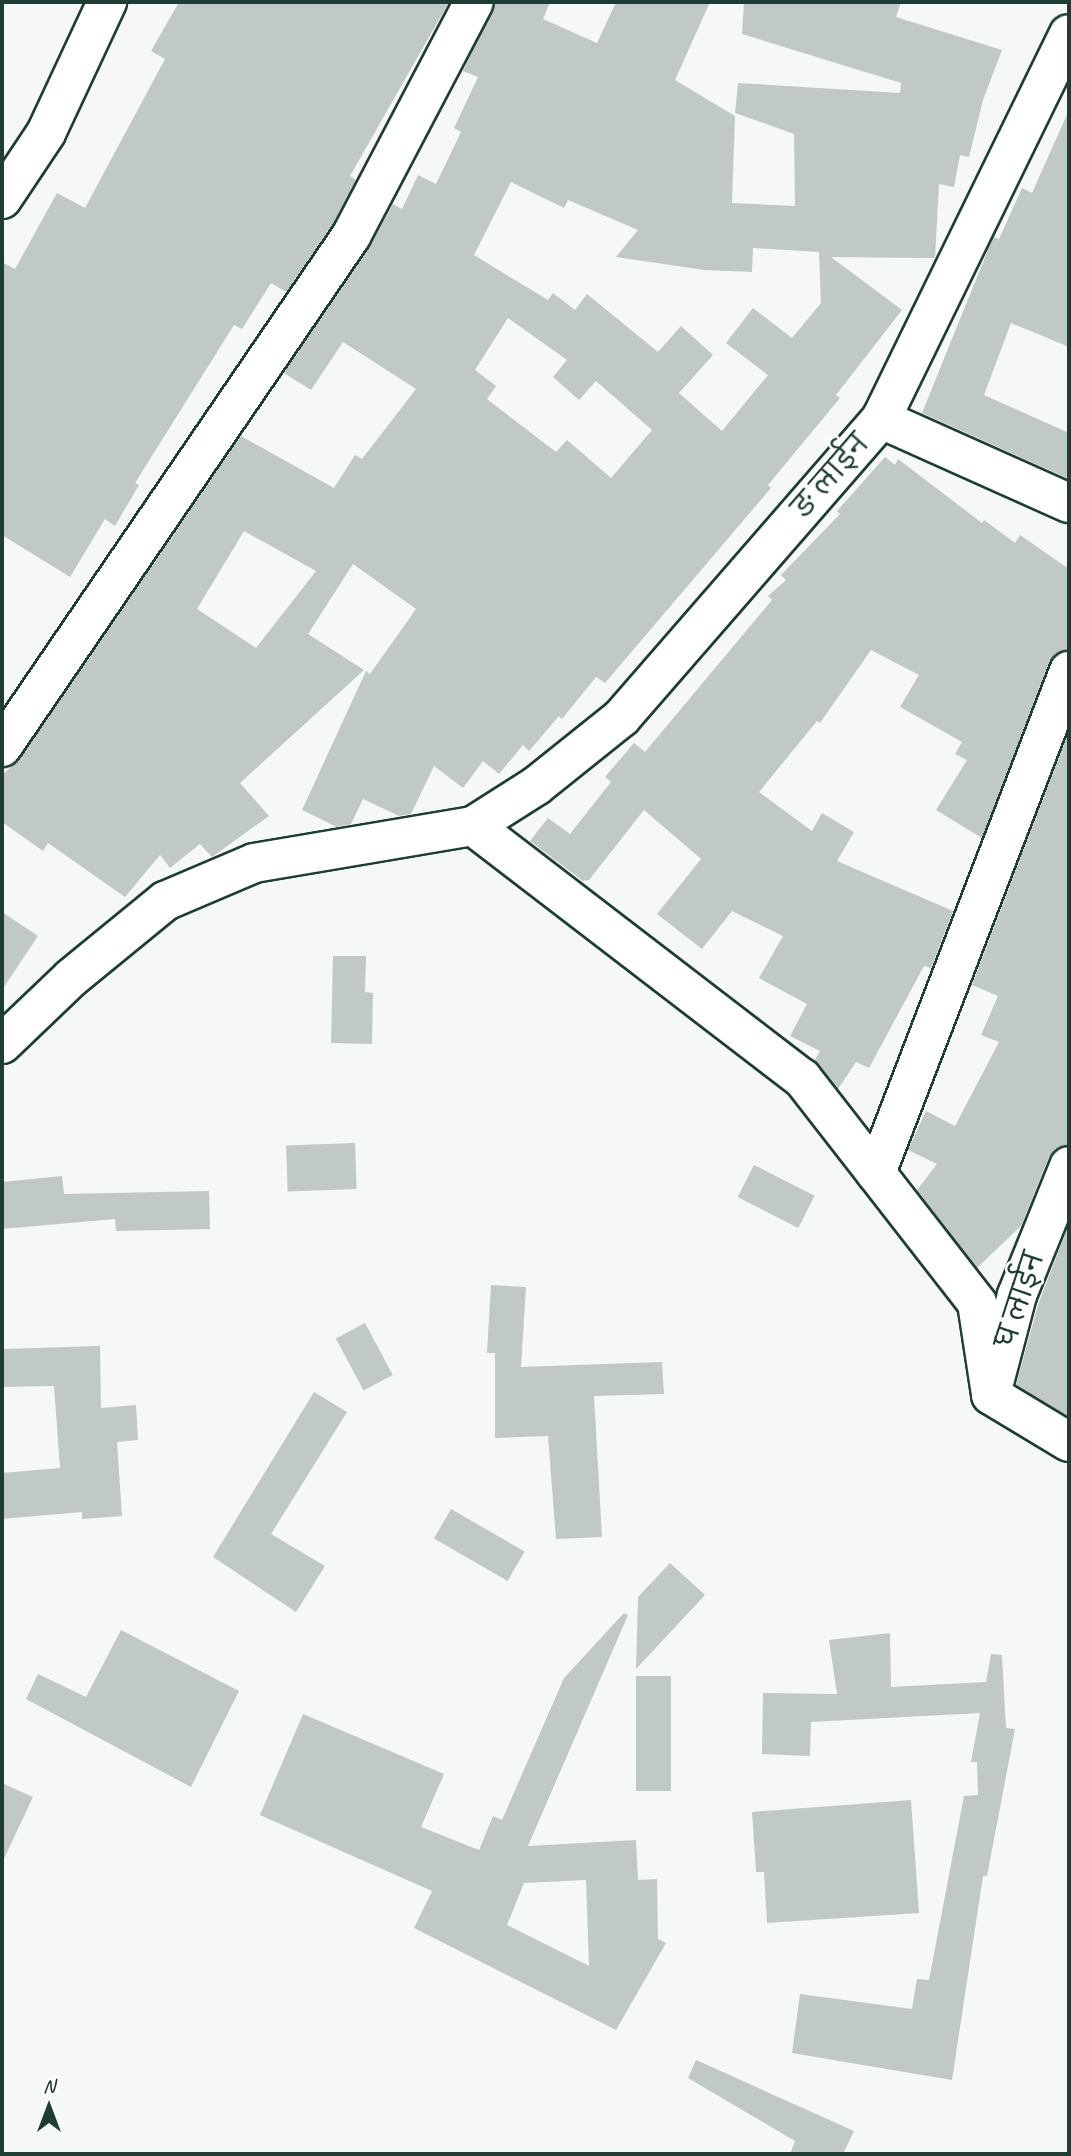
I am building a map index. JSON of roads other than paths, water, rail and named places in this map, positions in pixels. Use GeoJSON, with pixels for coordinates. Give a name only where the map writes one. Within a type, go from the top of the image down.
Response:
{"type":"FeatureCollection","features":[{"type":"Feature","properties":{"kind":"street"},"geometry":{"type":"LineString","coordinates":[[2,199],[46,133],[107,2]]}},
{"type":"Feature","properties":{"kind":"street"},"geometry":{"type":"LineString","coordinates":[[2,747],[351,236],[474,2]]}},
{"type":"Feature","properties":{"kind":"street","name":"ङ लाईन"},"geometry":{"type":"LineString","coordinates":[[473,827],[536,786],[622,717],[881,419],[1069,34]]}},
{"type":"Feature","properties":{"kind":"street"},"geometry":{"type":"LineString","coordinates":[[881,419],[1069,503]]}},
{"type":"Feature","properties":{"kind":"street"},"geometry":{"type":"LineString","coordinates":[[876,1173],[1069,671]]}},
{"type":"Feature","properties":{"kind":"street"},"geometry":{"type":"LineString","coordinates":[[2,1044],[71,978],[165,901],[254,863],[473,827],[802,1078],[977,1303],[991,1395],[1069,1442]]}},
{"type":"Feature","properties":{"kind":"street","name":"घ लाईन"},"geometry":{"type":"LineString","coordinates":[[991,1395],[1017,1295],[1069,1166]]}}]}
